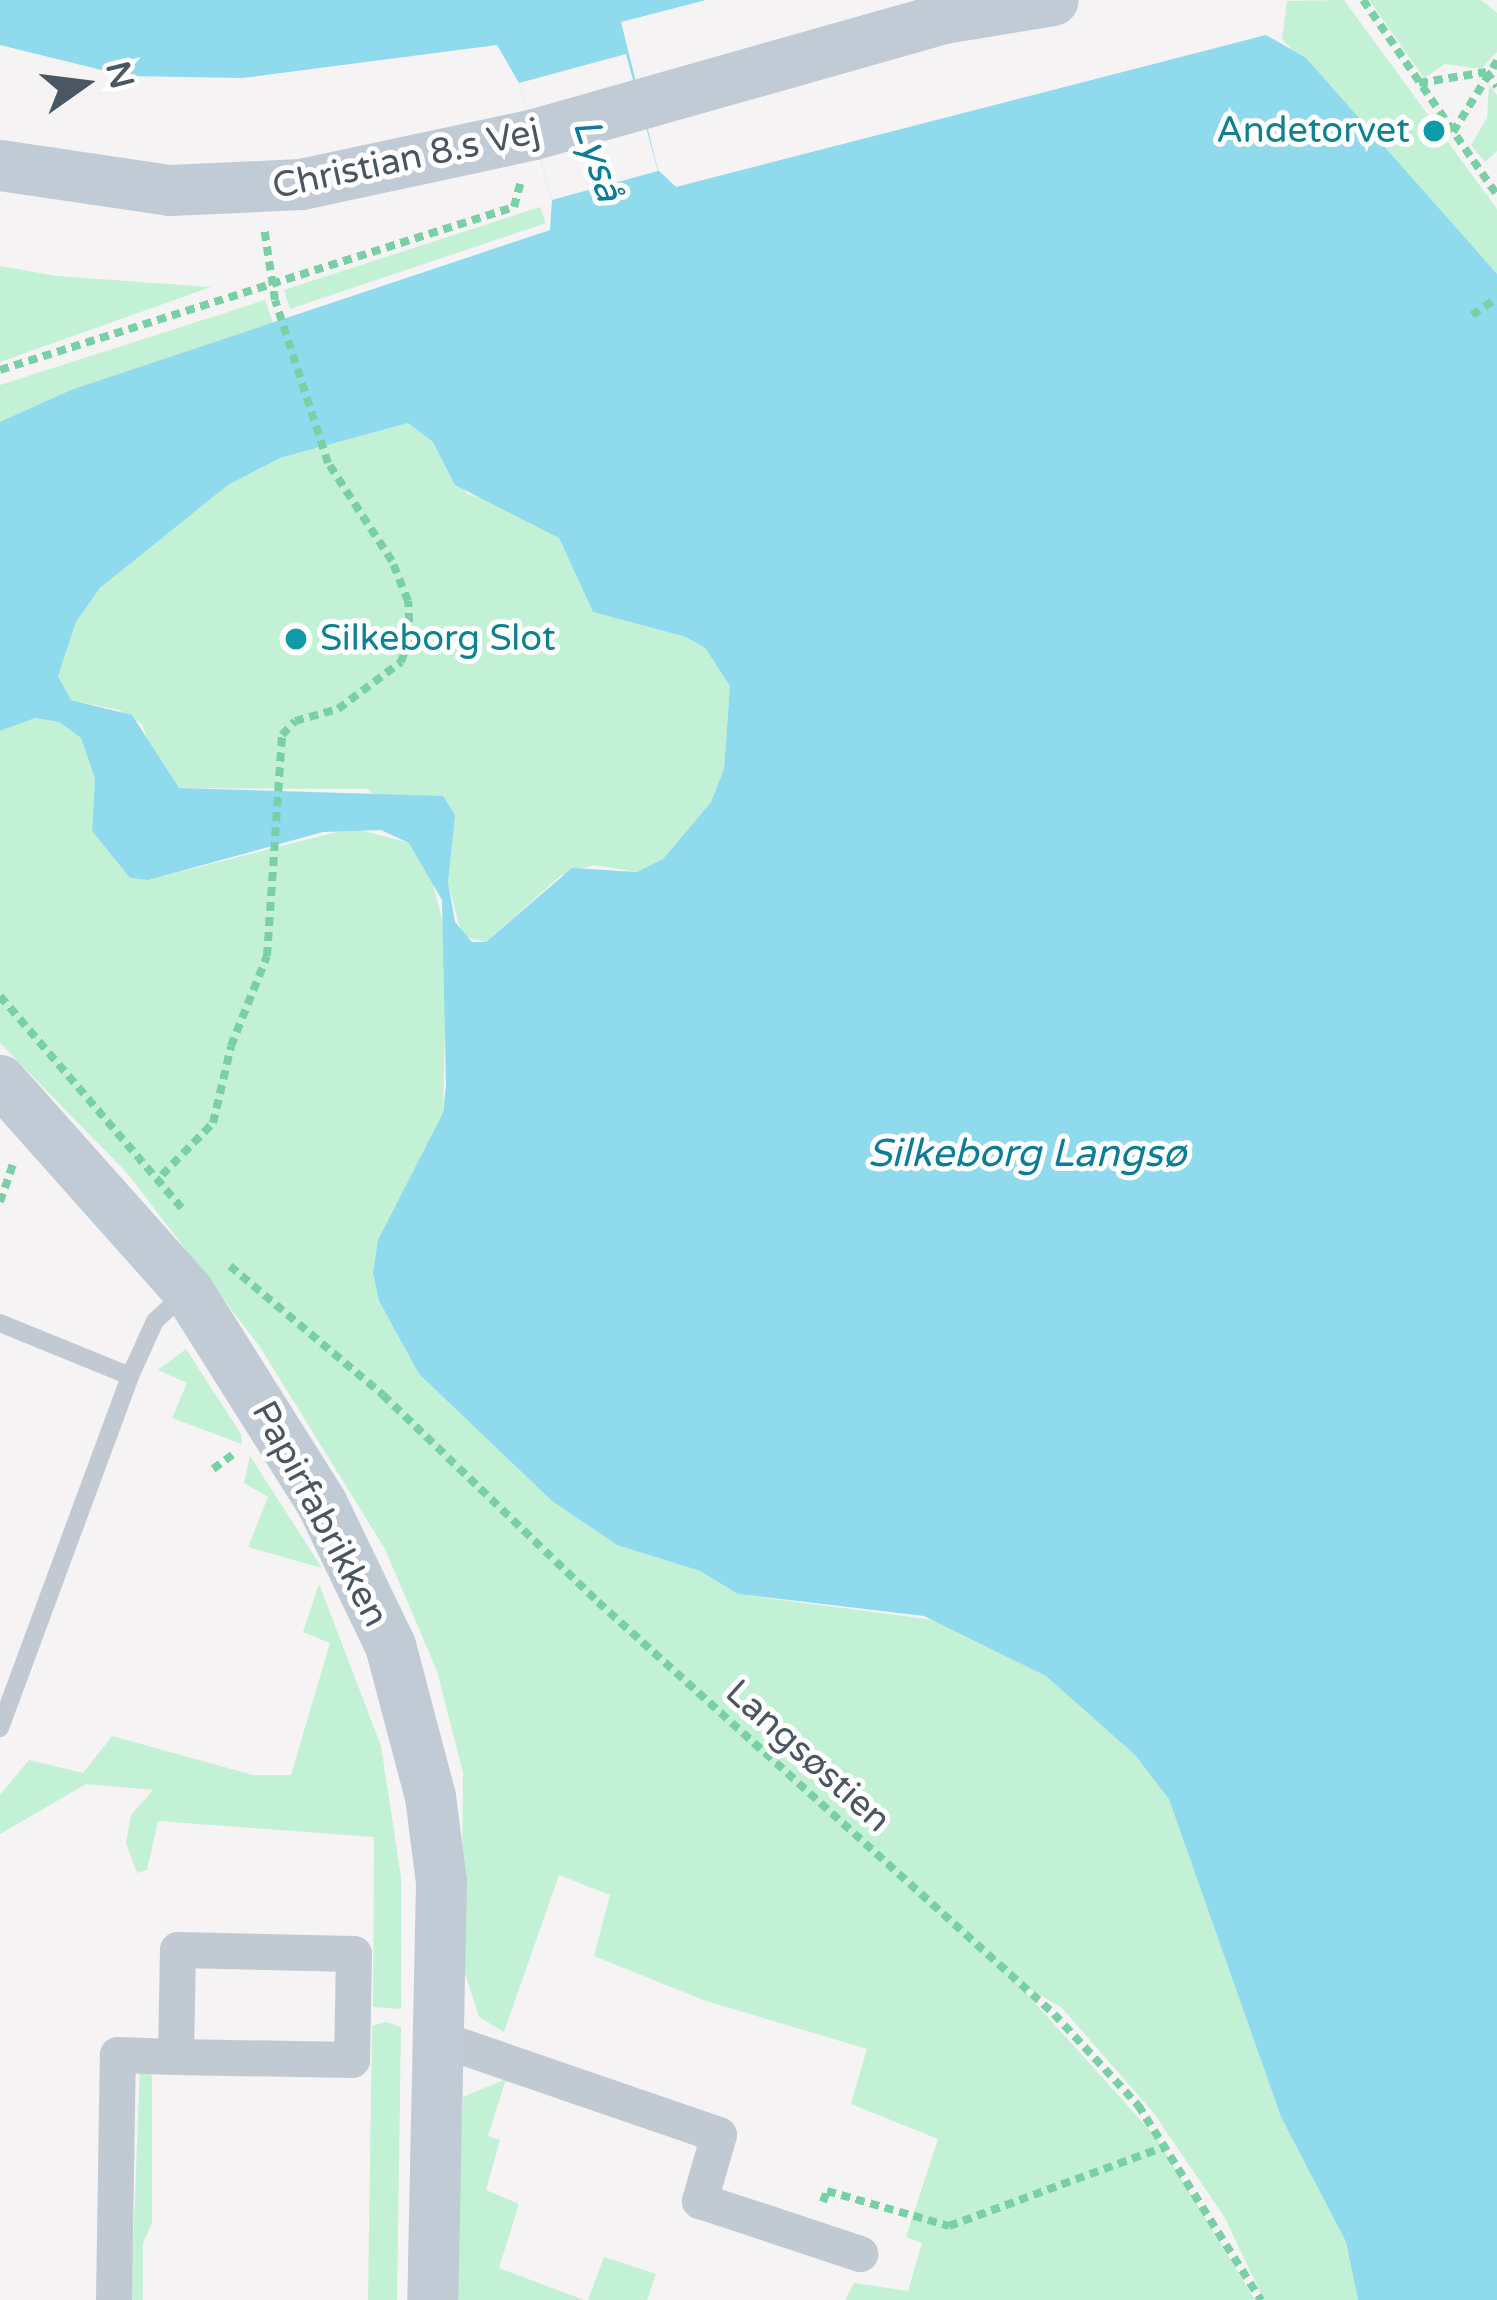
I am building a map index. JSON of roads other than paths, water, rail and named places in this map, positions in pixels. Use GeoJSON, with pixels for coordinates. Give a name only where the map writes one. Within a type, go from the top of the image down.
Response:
{"type":"FeatureCollection","features":[{"type":"Feature","properties":{"kind":"street","name":"Christian 8.s Vej"},"geometry":{"type":"LineString","coordinates":[[0,165],[53,178],[237,192],[534,134],[961,9],[1053,0]]}},
{"type":"Feature","properties":{"kind":"street","name":"Papirfabrikken"},"geometry":{"type":"LineString","coordinates":[[0,1080],[122,1208],[188,1291],[322,1504],[390,1645],[430,1796],[441,1882],[432,2300]]}},
{"type":"Feature","properties":{"kind":"street"},"geometry":{"type":"LineString","coordinates":[[114,2300],[118,2055],[352,2060],[354,1954],[178,1950],[176,2056]]}},
{"type":"Feature","properties":{"kind":"street"},"geometry":{"type":"LineString","coordinates":[[440,2039],[719,2135],[700,2201],[860,2254]]}},
{"type":"Feature","properties":{"kind":"lane"},"geometry":{"type":"LineString","coordinates":[[0,1728],[130,1376],[155,1321],[188,1291]]}},
{"type":"Feature","properties":{"kind":"lane"},"geometry":{"type":"LineString","coordinates":[[0,1323],[130,1376]]}},
{"type":"Feature","properties":{"kind":"water","name":"Silkeborg Langsø"},"geometry":{"type":"Polygon","coordinates":[[[0,0],[706,0],[621,22],[658,170],[676,187],[1266,35],[1306,58],[1497,274],[1497,2300],[1358,2300],[1346,2242],[1281,2117],[1169,1799],[1135,1755],[1046,1676],[924,1616],[738,1594],[700,1571],[617,1545],[552,1501],[419,1374],[379,1301],[373,1273],[378,1240],[443,1113],[446,1085],[442,900],[409,843],[381,830],[323,832],[148,880],[130,878],[92,831],[95,779],[81,738],[59,722],[35,718],[0,731],[0,422],[71,390],[550,230],[552,200],[519,83],[497,45],[243,78],[126,76],[0,45],[0,0]],[[408,423],[280,458],[228,485],[100,588],[76,622],[58,676],[71,700],[132,715],[179,788],[443,796],[455,815],[448,882],[455,922],[472,942],[486,942],[572,868],[637,872],[663,859],[711,802],[724,769],[730,686],[705,648],[686,637],[593,612],[559,538],[455,485],[433,442],[408,423]]]}},
{"type":"Feature","properties":{"kind":"place","name":"Andetorvet"},"geometry":{"type":"Point","coordinates":[1434,131]}},
{"type":"Feature","properties":{"kind":"place","name":"Silkeborg Slot"},"geometry":{"type":"Point","coordinates":[296,639]}},
{"type":"Feature","properties":{"kind":"water label","name":"Lyså"},"geometry":{"type":"Point","coordinates":[597,160]}}]}
